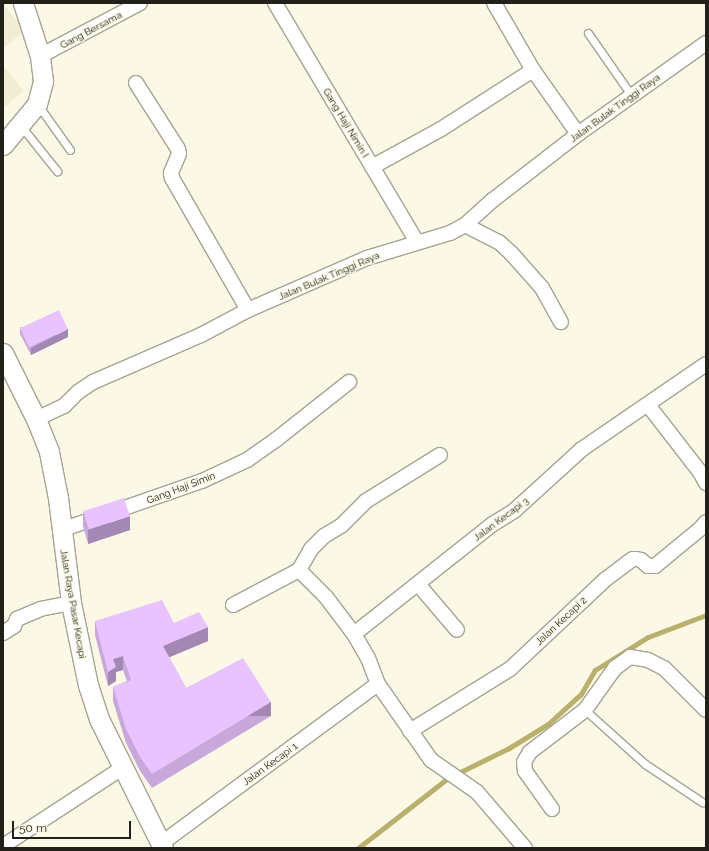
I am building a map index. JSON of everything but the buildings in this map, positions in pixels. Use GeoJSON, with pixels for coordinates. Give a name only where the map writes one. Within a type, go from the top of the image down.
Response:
{"type":"FeatureCollection","features":[{"type":"Feature","properties":{"kind":"street"},"geometry":{"type":"LineString","coordinates":[[3,145],[21,126],[37,104],[43,81],[40,56],[23,3]]}},
{"type":"Feature","properties":{"kind":"street","name":"Gang Bersama"},"geometry":{"type":"LineString","coordinates":[[40,56],[140,3]]}},
{"type":"Feature","properties":{"kind":"street","name":"Gang Haji Nimin I"},"geometry":{"type":"LineString","coordinates":[[276,3],[417,242]]}},
{"type":"Feature","properties":{"kind":"street"},"geometry":{"type":"LineString","coordinates":[[494,3],[533,70],[578,134]]}},
{"type":"Feature","properties":{"kind":"street","name":"Jalan Bulak Tinggi Raya"},"geometry":{"type":"LineString","coordinates":[[36,419],[64,406],[78,392],[93,382],[201,334],[248,310],[367,258],[450,233],[465,225],[499,196],[578,134],[705,46]]}},
{"type":"Feature","properties":{"kind":"street"},"geometry":{"type":"LineString","coordinates":[[372,167],[441,129],[533,70]]}},
{"type":"Feature","properties":{"kind":"street"},"geometry":{"type":"LineString","coordinates":[[136,83],[178,149],[179,154],[170,173],[172,178],[248,310]]}},
{"type":"Feature","properties":{"kind":"street"},"geometry":{"type":"LineString","coordinates":[[465,225],[499,242],[511,253],[542,288],[561,322]]}},
{"type":"Feature","properties":{"kind":"street","name":"Jalan Raya Pasar Kecapi"},"geometry":{"type":"LineString","coordinates":[[5,362],[36,419],[49,452],[54,474],[71,603],[82,659],[99,719],[122,768],[162,845]]}},
{"type":"Feature","properties":{"kind":"street"},"geometry":{"type":"LineString","coordinates":[[706,364],[648,405],[700,472],[706,483]]}},
{"type":"Feature","properties":{"kind":"street","name":"Gang Haji Simin"},"geometry":{"type":"LineString","coordinates":[[61,530],[202,482],[247,460],[277,439],[348,382]]}},
{"type":"Feature","properties":{"kind":"street","name":"Jalan Kecapi 3"},"geometry":{"type":"LineString","coordinates":[[354,634],[493,524],[515,510],[582,449],[648,405]]}},
{"type":"Feature","properties":{"kind":"street"},"geometry":{"type":"LineString","coordinates":[[233,605],[299,570],[311,549],[324,536],[342,525],[366,501],[440,455]]}},
{"type":"Feature","properties":{"kind":"street","name":"Jalan Kecapi 2"},"geometry":{"type":"LineString","coordinates":[[410,731],[510,670],[606,579],[626,563],[632,559],[641,560],[648,566],[655,566],[700,529],[706,522]]}},
{"type":"Feature","properties":{"kind":"street"},"geometry":{"type":"LineString","coordinates":[[299,570],[326,597],[354,634],[368,658],[378,684],[431,760],[451,776],[477,792],[525,848]]}},
{"type":"Feature","properties":{"kind":"street"},"geometry":{"type":"LineString","coordinates":[[418,584],[457,630]]}},
{"type":"Feature","properties":{"kind":"street"},"geometry":{"type":"LineString","coordinates":[[3,633],[14,626],[17,619],[40,608],[71,603]]}},
{"type":"Feature","properties":{"kind":"street"},"geometry":{"type":"LineString","coordinates":[[552,809],[525,771],[524,762],[530,752],[585,710],[615,668],[630,657],[648,660],[664,668],[706,710]]}},
{"type":"Feature","properties":{"kind":"street","name":"Jalan Kecapi 1"},"geometry":{"type":"LineString","coordinates":[[162,845],[378,684]]}},
{"type":"Feature","properties":{"kind":"street"},"geometry":{"type":"LineString","coordinates":[[3,846],[122,768]]}},
{"type":"Feature","properties":{"kind":"lane"},"geometry":{"type":"LineString","coordinates":[[588,33],[632,96]]}},
{"type":"Feature","properties":{"kind":"lane"},"geometry":{"type":"LineString","coordinates":[[37,104],[70,150]]}},
{"type":"Feature","properties":{"kind":"lane"},"geometry":{"type":"LineString","coordinates":[[21,126],[57,171]]}},
{"type":"Feature","properties":{"kind":"lane"},"geometry":{"type":"LineString","coordinates":[[585,710],[644,764],[702,802]]}},
{"type":"Feature","properties":{"kind":"shaded area"},"geometry":{"type":"Polygon","coordinates":[[[3,4],[25,30],[3,49],[3,4]]]}},
{"type":"Feature","properties":{"kind":"shaded area"},"geometry":{"type":"Polygon","coordinates":[[[5,68],[24,91],[3,108],[3,69],[5,68]]]}},
{"type":"Feature","properties":{"kind":"waterway"},"geometry":{"type":"LineString","coordinates":[[358,848],[448,778],[509,748],[548,724],[581,694],[595,670],[648,637],[706,615]]}}]}
